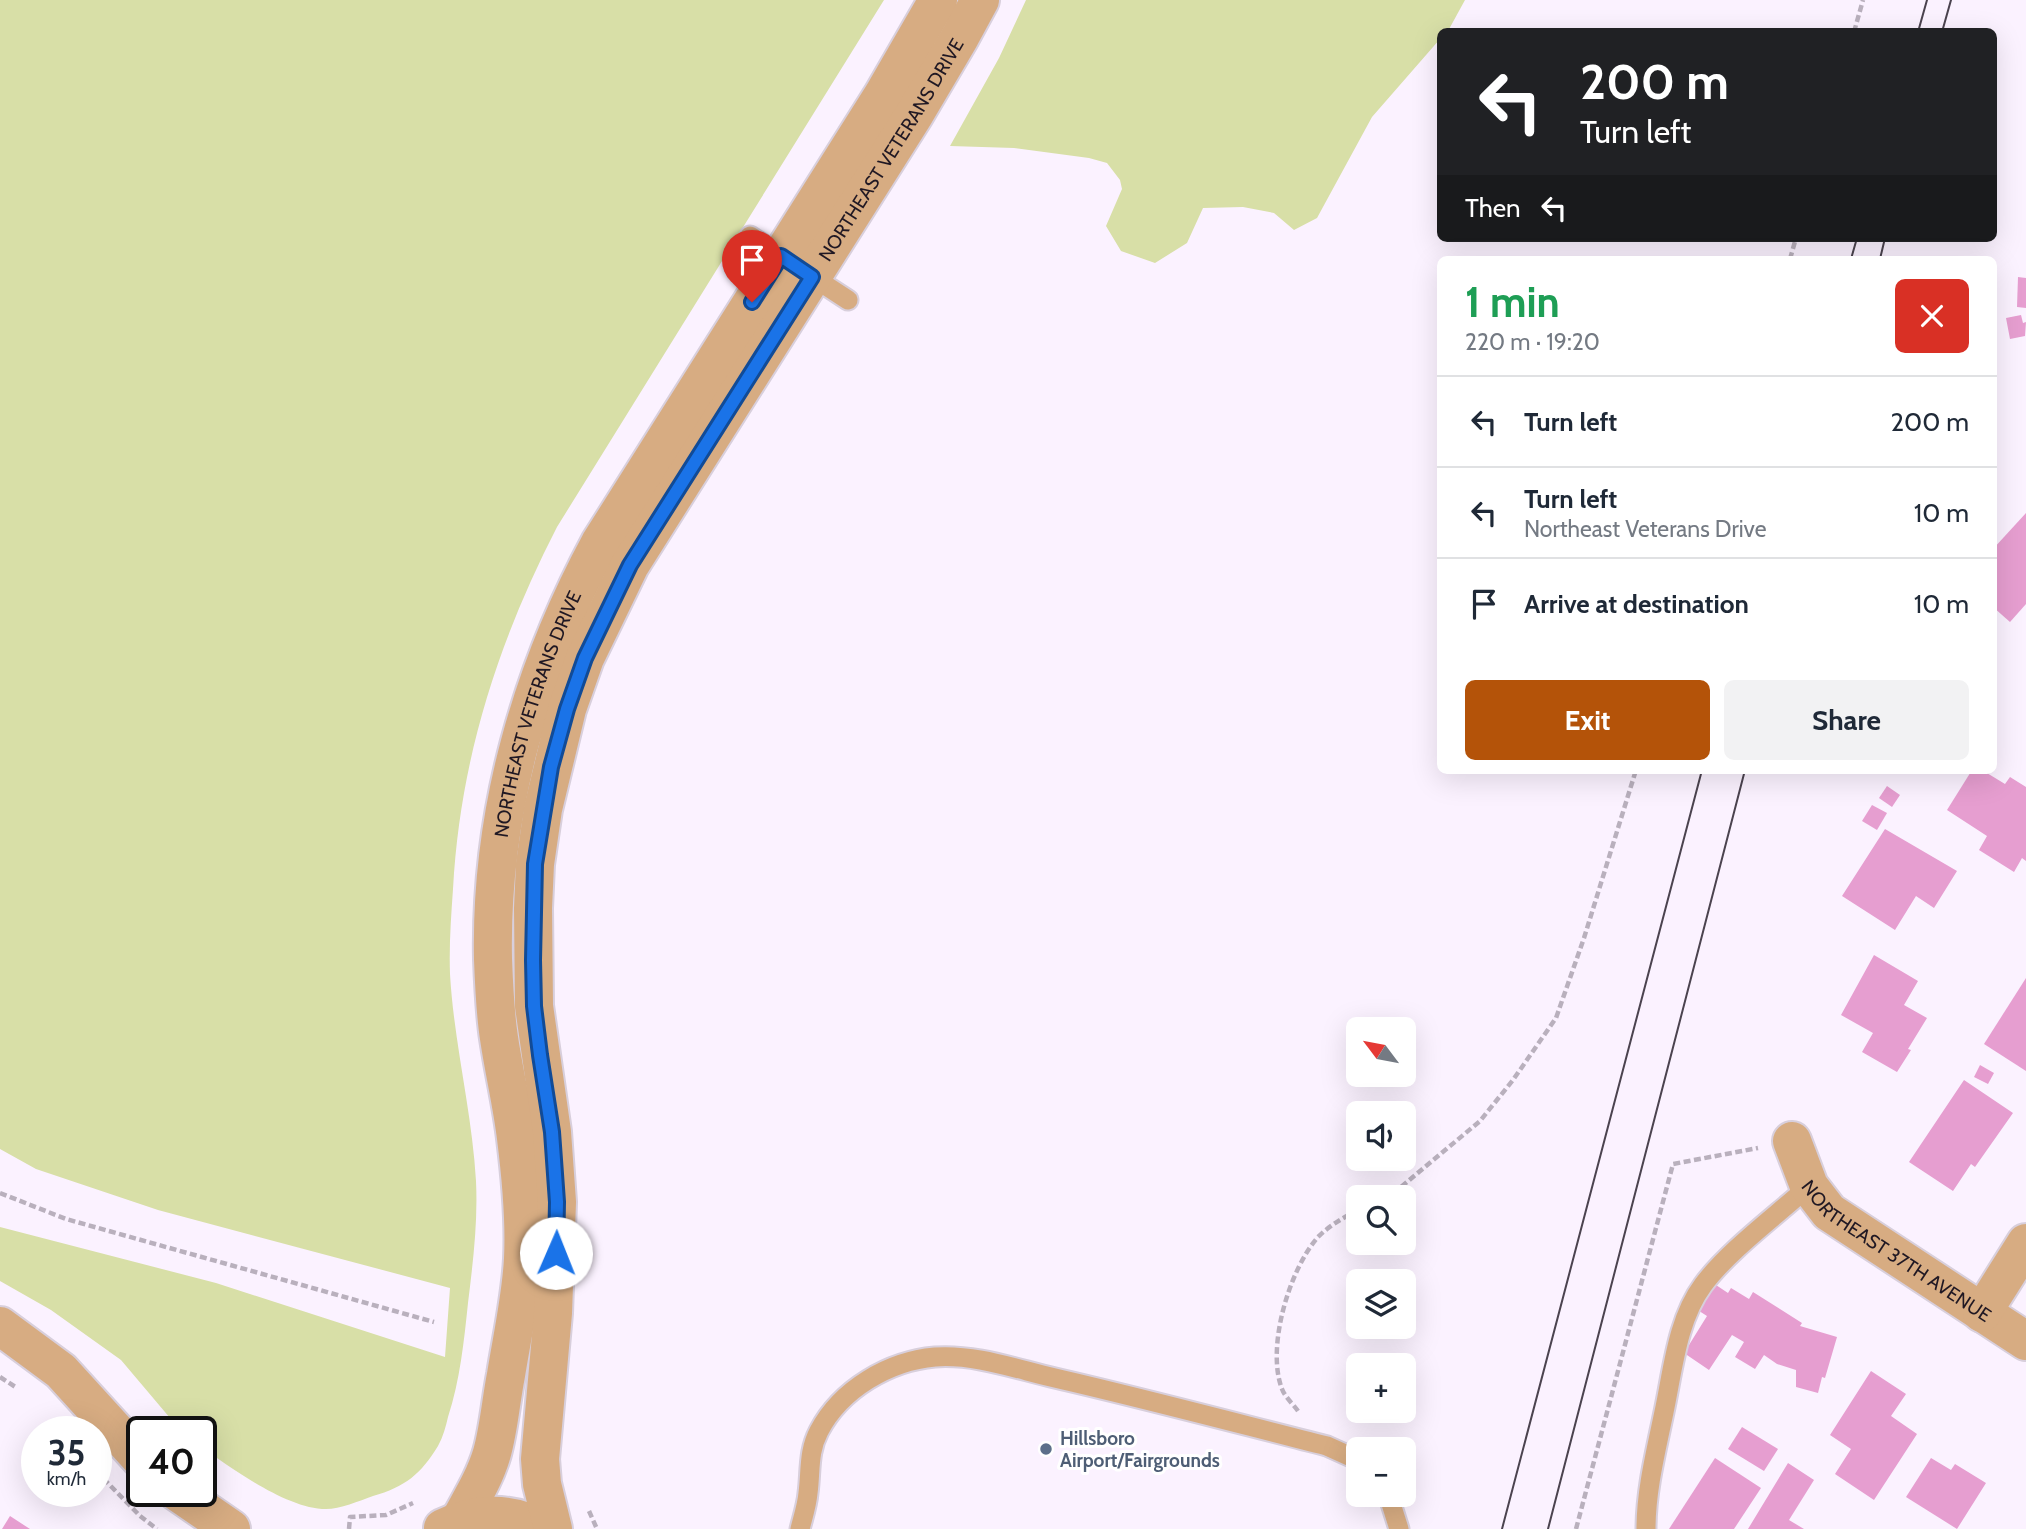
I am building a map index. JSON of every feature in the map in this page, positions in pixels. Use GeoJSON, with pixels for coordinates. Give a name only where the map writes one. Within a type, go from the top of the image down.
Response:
{"type":"FeatureCollection","features":[{"type":"Feature","properties":{"kind":"street","name":"NORTHEAST VETERANS DRIVE"},"geometry":{"type":"LineString","coordinates":[[553,1529],[542,1483],[540,1459],[554,1301],[557,1202],[552,1132],[534,1006],[533,960],[535,864],[551,767],[585,658],[630,565],[797,267],[883,95],[937,0]]}},
{"type":"Feature","properties":{"kind":"street","name":"NORTHEAST VETERANS DRIVE"},"geometry":{"type":"LineString","coordinates":[[441,1515],[477,1490],[492,1452],[523,1261],[516,1134],[499,1038],[493,957],[497,861],[504,810],[517,752],[552,640],[600,543],[797,267],[914,115],[980,0]]}},
{"type":"Feature","properties":{"kind":"street","name":"NORTHEAST 37TH AVENUE"},"geometry":{"type":"LineString","coordinates":[[1792,1141],[1809,1186],[1829,1212],[2026,1341]]}},
{"type":"Feature","properties":{"kind":"street"},"geometry":{"type":"LineString","coordinates":[[1982,1313],[2026,1243]]}},
{"type":"Feature","properties":{"kind":"street"},"geometry":{"type":"LineString","coordinates":[[0,1326],[61,1371],[126,1442]]}},
{"type":"Feature","properties":{"kind":"street"},"geometry":{"type":"LineString","coordinates":[[201,1507],[233,1527]]}},
{"type":"Feature","properties":{"kind":"street"},"geometry":{"type":"LineString","coordinates":[[441,1515],[506,1516],[531,1522],[541,1529]]}},
{"type":"Feature","properties":{"kind":"lane"},"geometry":{"type":"LineString","coordinates":[[750,236],[848,300]]}},
{"type":"Feature","properties":{"kind":"lane"},"geometry":{"type":"LineString","coordinates":[[1646,1529],[1652,1472],[1676,1353],[1687,1315],[1702,1286],[1718,1267],[1809,1186]]}},
{"type":"Feature","properties":{"kind":"lane"},"geometry":{"type":"LineString","coordinates":[[800,1529],[808,1493],[810,1450],[820,1429],[843,1400],[874,1375],[902,1364],[934,1357],[966,1357],[1119,1392],[1327,1446],[1346,1455]]}},
{"type":"Feature","properties":{"kind":"lane"},"geometry":{"type":"LineString","coordinates":[[1392,1507],[1399,1529]]}},
{"type":"Feature","properties":{"kind":"path"},"geometry":{"type":"LineString","coordinates":[[1855,28],[1863,0]]}},
{"type":"Feature","properties":{"kind":"path"},"geometry":{"type":"LineString","coordinates":[[1403,1185],[1480,1121],[1513,1080],[1556,1018],[1584,939],[1635,774]]}},
{"type":"Feature","properties":{"kind":"path"},"geometry":{"type":"LineString","coordinates":[[1576,1529],[1673,1164],[1732,1153]]}},
{"type":"Feature","properties":{"kind":"path"},"geometry":{"type":"LineString","coordinates":[[0,1193],[66,1219],[434,1322]]}},
{"type":"Feature","properties":{"kind":"path"},"geometry":{"type":"LineString","coordinates":[[1300,1414],[1283,1392],[1276,1368],[1278,1333],[1290,1290],[1305,1256],[1318,1238],[1334,1223],[1346,1216]]}},
{"type":"Feature","properties":{"kind":"path"},"geometry":{"type":"LineString","coordinates":[[0,1377],[19,1390]]}},
{"type":"Feature","properties":{"kind":"path"},"geometry":{"type":"LineString","coordinates":[[112,1487],[157,1529]]}},
{"type":"Feature","properties":{"kind":"path"},"geometry":{"type":"LineString","coordinates":[[349,1529],[350,1517],[386,1515],[411,1505],[441,1515]]}},
{"type":"Feature","properties":{"kind":"green space"},"geometry":{"type":"Polygon","coordinates":[[[0,0],[884,0],[557,527],[517,614],[485,702],[473,748],[457,841],[450,963],[452,1000],[474,1155],[476,1227],[459,1375],[443,1435],[425,1464],[403,1484],[337,1508],[311,1507],[261,1486],[217,1458],[217,1416],[168,1416],[121,1360],[51,1310],[0,1281],[0,1227],[216,1283],[445,1357],[450,1288],[158,1210],[36,1169],[0,1149],[0,0]]]}},
{"type":"Feature","properties":{"kind":"green space"},"geometry":{"type":"Polygon","coordinates":[[[1026,0],[1465,0],[1450,28],[1437,28],[1437,42],[1372,117],[1317,218],[1294,230],[1274,213],[1243,207],[1203,208],[1187,243],[1155,263],[1121,251],[1106,226],[1122,189],[1120,180],[1107,163],[1014,148],[950,146],[999,58],[1026,0]]]}},
{"type":"Feature","properties":{"kind":"building"},"geometry":{"type":"Polygon","coordinates":[[[2018,277],[2026,278],[2026,308],[2017,307],[2018,277]]]}},
{"type":"Feature","properties":{"kind":"building"},"geometry":{"type":"Polygon","coordinates":[[[2021,315],[2023,323],[2026,322],[2025,336],[2010,339],[2006,318],[2021,315]]]}},
{"type":"Feature","properties":{"kind":"building"},"geometry":{"type":"Polygon","coordinates":[[[2026,513],[2026,604],[2010,622],[1997,611],[1997,545],[2026,513]]]}},
{"type":"Feature","properties":{"kind":"building"},"geometry":{"type":"Polygon","coordinates":[[[1970,774],[1989,774],[2005,784],[2010,777],[2026,787],[2026,861],[2022,858],[2014,872],[1979,850],[1987,836],[1947,810],[1970,774]]]}},
{"type":"Feature","properties":{"kind":"building"},"geometry":{"type":"Polygon","coordinates":[[[1887,786],[1900,795],[1892,807],[1879,798],[1887,786]]]}},
{"type":"Feature","properties":{"kind":"building"},"geometry":{"type":"Polygon","coordinates":[[[1872,805],[1887,813],[1877,830],[1862,821],[1872,805]]]}},
{"type":"Feature","properties":{"kind":"building"},"geometry":{"type":"Polygon","coordinates":[[[1885,829],[1957,871],[1934,908],[1916,896],[1895,930],[1842,896],[1885,829]]]}},
{"type":"Feature","properties":{"kind":"building"},"geometry":{"type":"Polygon","coordinates":[[[1874,955],[1918,981],[1904,1005],[1927,1018],[1897,1072],[1862,1052],[1873,1033],[1841,1015],[1874,955]]]}},
{"type":"Feature","properties":{"kind":"building"},"geometry":{"type":"Polygon","coordinates":[[[2026,978],[2026,1071],[1984,1044],[2026,978]]]}},
{"type":"Feature","properties":{"kind":"building"},"geometry":{"type":"Polygon","coordinates":[[[1980,1065],[1994,1073],[1988,1084],[1974,1077],[1980,1065]]]}},
{"type":"Feature","properties":{"kind":"building"},"geometry":{"type":"Polygon","coordinates":[[[1964,1080],[2013,1113],[1975,1167],[1971,1164],[1953,1191],[1909,1162],[1964,1080]]]}},
{"type":"Feature","properties":{"kind":"building"},"geometry":{"type":"Polygon","coordinates":[[[1713,1283],[1728,1293],[1731,1288],[1749,1299],[1753,1292],[1802,1323],[1800,1326],[1837,1337],[1818,1393],[1796,1387],[1796,1370],[1777,1364],[1764,1355],[1755,1369],[1735,1357],[1744,1342],[1732,1335],[1709,1370],[1684,1353],[1707,1316],[1696,1309],[1713,1283]]]}},
{"type":"Feature","properties":{"kind":"building"},"geometry":{"type":"Polygon","coordinates":[[[1871,1371],[1906,1394],[1891,1416],[1917,1434],[1874,1500],[1835,1474],[1851,1449],[1830,1435],[1871,1371]]]}},
{"type":"Feature","properties":{"kind":"building"},"geometry":{"type":"Polygon","coordinates":[[[1742,1427],[1778,1449],[1764,1471],[1728,1449],[1742,1427]]]}},
{"type":"Feature","properties":{"kind":"building"},"geometry":{"type":"Polygon","coordinates":[[[1715,1458],[1761,1488],[1734,1529],[1669,1529],[1715,1458]]]}},
{"type":"Feature","properties":{"kind":"building"},"geometry":{"type":"Polygon","coordinates":[[[1931,1458],[1951,1470],[1955,1464],[1986,1483],[1957,1529],[1906,1497],[1931,1458]]]}},
{"type":"Feature","properties":{"kind":"building"},"geometry":{"type":"Polygon","coordinates":[[[1788,1463],[1814,1480],[1789,1520],[1804,1529],[1748,1529],[1788,1463]]]}},
{"type":"Feature","properties":{"kind":"building"},"geometry":{"type":"Polygon","coordinates":[[[10,1516],[30,1529],[2,1529],[10,1516]]]}},
{"type":"Feature","properties":{"kind":"tram line"},"geometry":{"type":"LineString","coordinates":[[1919,28],[1927,0]]}},
{"type":"Feature","properties":{"kind":"tram line"},"geometry":{"type":"LineString","coordinates":[[1943,28],[1951,0]]}},
{"type":"Feature","properties":{"kind":"tram line"},"geometry":{"type":"LineString","coordinates":[[1852,256],[1856,242]]}},
{"type":"Feature","properties":{"kind":"tram line"},"geometry":{"type":"LineString","coordinates":[[1881,256],[1884,242]]}},
{"type":"Feature","properties":{"kind":"tram line"},"geometry":{"type":"LineString","coordinates":[[1502,1529],[1701,774]]}},
{"type":"Feature","properties":{"kind":"tram line"},"geometry":{"type":"LineString","coordinates":[[1548,1529],[1744,774]]}},
{"type":"Feature","properties":{"kind":"place","name":"Hillsboro Airport/Fairgrounds"},"geometry":{"type":"Point","coordinates":[1046,1449]}},
{"type":"Feature","properties":{"kind":"route"},"geometry":{"type":"LineString","coordinates":[[556,1253],[557,1202],[552,1132],[534,1006],[533,960],[535,864],[551,767],[585,658],[630,565],[812,277],[781,256],[752,302]]}}]}
